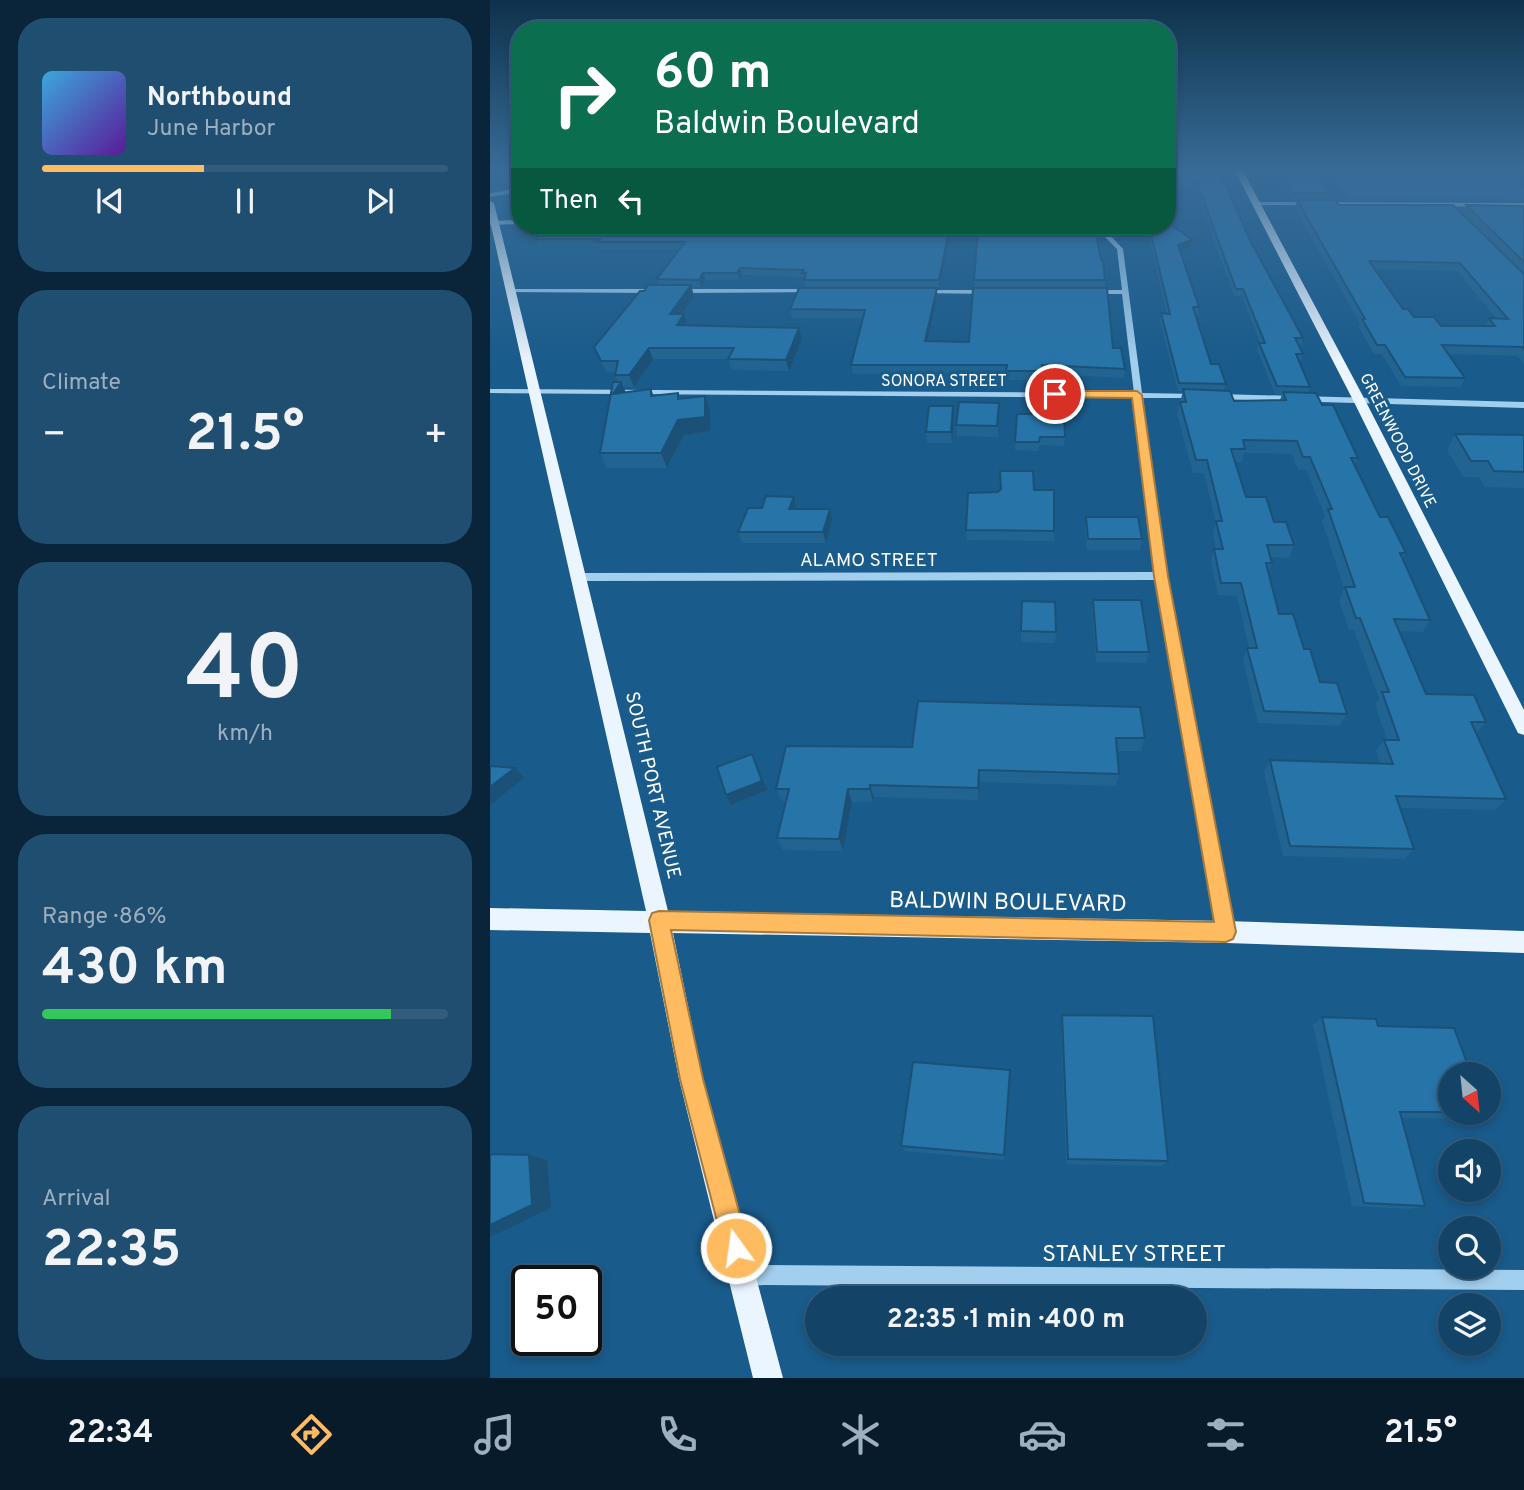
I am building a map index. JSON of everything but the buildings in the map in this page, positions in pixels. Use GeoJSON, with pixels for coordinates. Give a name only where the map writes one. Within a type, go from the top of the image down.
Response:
{"type":"FeatureCollection","features":[{"type":"Feature","properties":{"kind":"main road","name":"SOUTH PORT AVENUE"},"geometry":{"type":"LineString","coordinates":[[495,233],[511,291],[659,920],[691,1079],[768,1378]]}},
{"type":"Feature","properties":{"kind":"main road","name":"GREENWOOD DRIVE"},"geometry":{"type":"LineString","coordinates":[[1270,233],[1359,400],[1524,729]]}},
{"type":"Feature","properties":{"kind":"main road","name":"BALDWIN BOULEVARD"},"geometry":{"type":"LineString","coordinates":[[490,919],[1226,932],[1524,942]]}},
{"type":"Feature","properties":{"kind":"street"},"geometry":{"type":"LineString","coordinates":[[1107,235],[1120,248],[1161,576],[1226,932]]}},
{"type":"Feature","properties":{"kind":"street"},"geometry":{"type":"LineString","coordinates":[[511,291],[818,292]]}},
{"type":"Feature","properties":{"kind":"street"},"geometry":{"type":"LineString","coordinates":[[916,292],[1000,292]]}},
{"type":"Feature","properties":{"kind":"street"},"geometry":{"type":"LineString","coordinates":[[1084,292],[1126,292]]}},
{"type":"Feature","properties":{"kind":"street","name":"SONORA STREET"},"geometry":{"type":"LineString","coordinates":[[490,391],[1137,395],[1524,405]]}},
{"type":"Feature","properties":{"kind":"street","name":"ALAMO STREET"},"geometry":{"type":"LineString","coordinates":[[578,578],[1161,576]]}},
{"type":"Feature","properties":{"kind":"street","name":"STANLEY STREET"},"geometry":{"type":"LineString","coordinates":[[743,1275],[1524,1280]]}},
{"type":"Feature","properties":{"kind":"route"},"geometry":{"type":"LineString","coordinates":[[736,1248],[691,1079],[659,920],[1226,932],[1161,576],[1137,395],[1055,394]]}}]}
